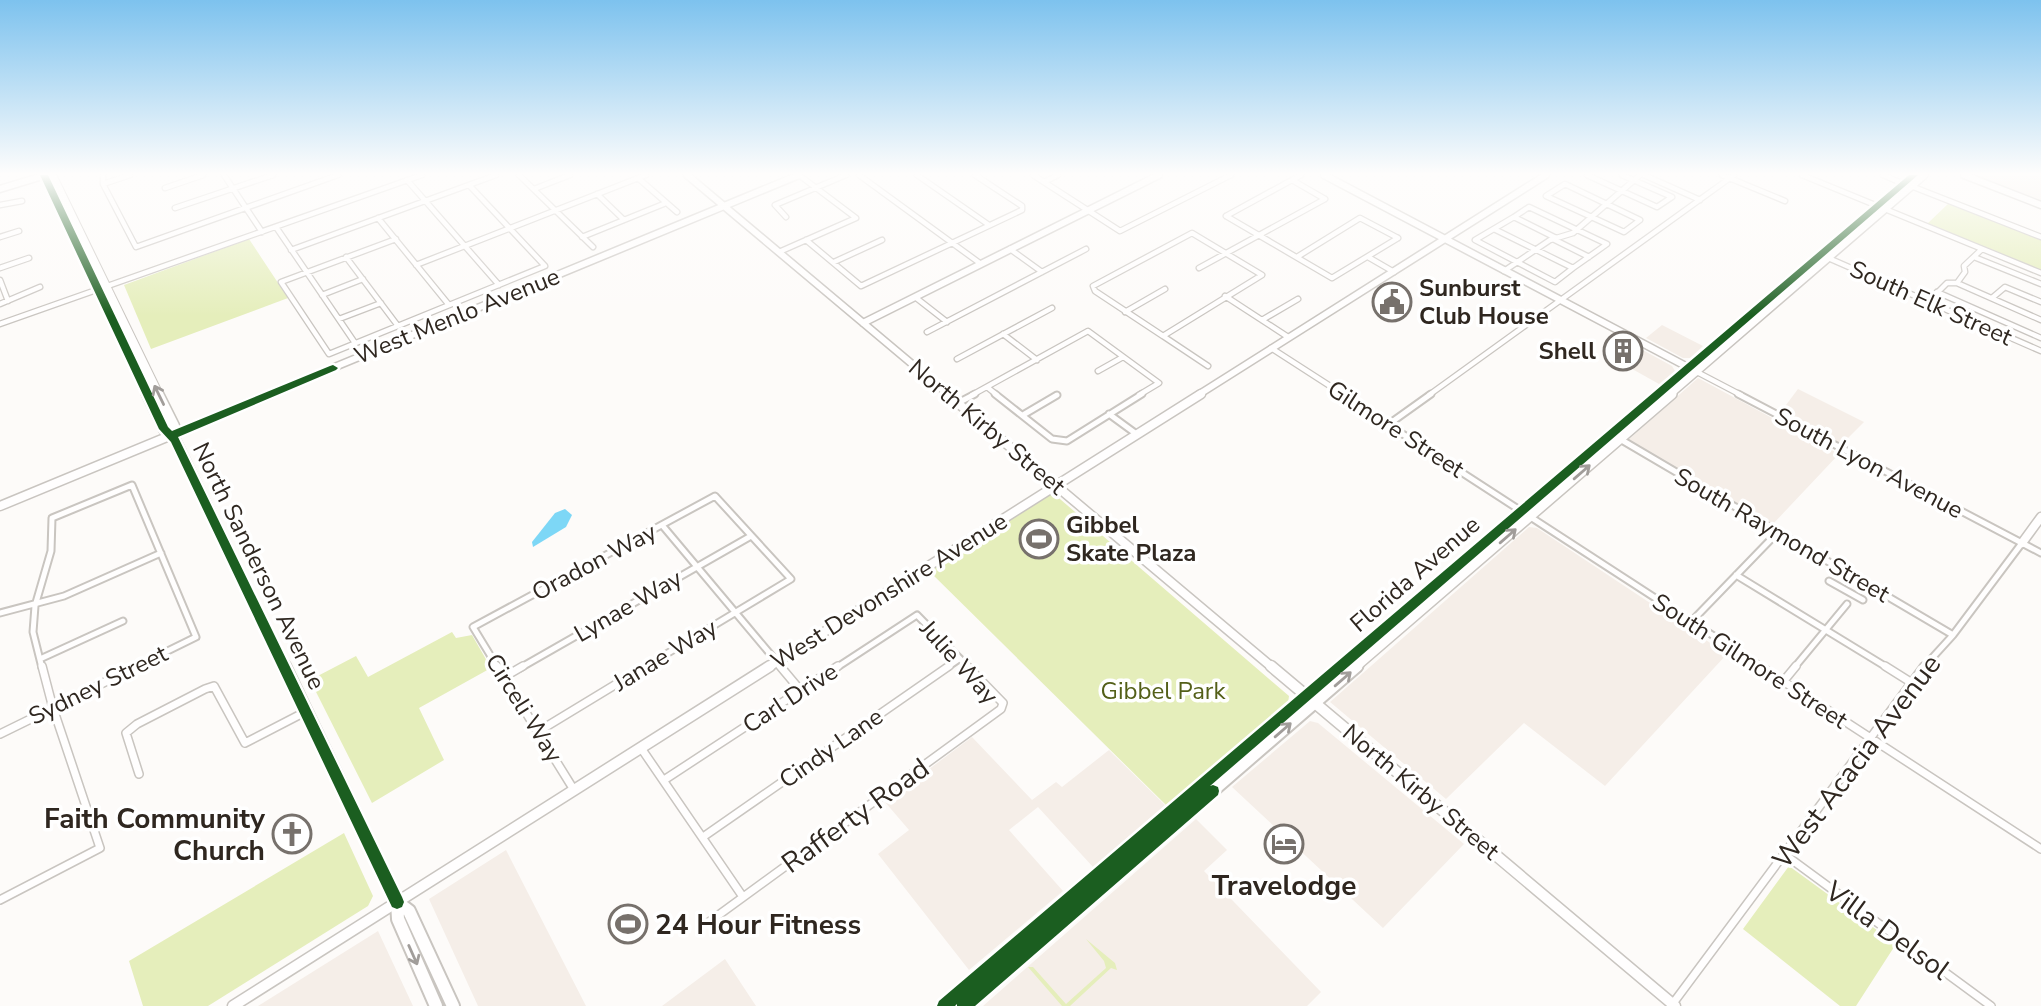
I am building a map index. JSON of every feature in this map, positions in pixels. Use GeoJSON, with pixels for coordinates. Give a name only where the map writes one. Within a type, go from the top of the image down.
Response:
{"type":"FeatureCollection","features":[{"type":"Feature","properties":{"kind":"highway","name":"North Sanderson Avenue"},"geometry":{"type":"LineString","coordinates":[[69,222],[174,426],[172,435]]}},
{"type":"Feature","properties":{"kind":"highway","name":"North Sanderson Avenue"},"geometry":{"type":"LineString","coordinates":[[73,222],[164,429],[172,435],[397,902],[398,919],[436,1006]]}},
{"type":"Feature","properties":{"kind":"highway"},"geometry":{"type":"LineString","coordinates":[[124,343],[128,343],[135,356],[140,356]]}},
{"type":"Feature","properties":{"kind":"highway","name":"North Sanderson Avenue"},"geometry":{"type":"LineString","coordinates":[[397,902],[409,911],[453,1006]]}},
{"type":"Feature","properties":{"kind":"main road","name":"Florida Avenue"},"geometry":{"type":"LineString","coordinates":[[964,1006],[1142,852],[1411,605],[1693,370],[1780,290],[1865,222]]}},
{"type":"Feature","properties":{"kind":"main road","name":"Florida Avenue"},"geometry":{"type":"LineString","coordinates":[[1693,370],[1754,323],[1825,256]]}},
{"type":"Feature","properties":{"kind":"main road"},"geometry":{"type":"LineString","coordinates":[[1754,323],[1782,294],[1780,290]]}},
{"type":"Feature","properties":{"kind":"main road","name":"Florida Avenue"},"geometry":{"type":"LineString","coordinates":[[944,1006],[1164,817],[1310,699],[1371,654],[1530,517],[1615,436]]}},
{"type":"Feature","properties":{"kind":"main road"},"geometry":{"type":"LineString","coordinates":[[1413,618],[1420,603],[1454,574],[1457,566]]}},
{"type":"Feature","properties":{"kind":"main road"},"geometry":{"type":"LineString","coordinates":[[1371,654],[1379,641],[1408,616],[1411,605]]}},
{"type":"Feature","properties":{"kind":"main road"},"geometry":{"type":"LineString","coordinates":[[1142,852],[1143,844],[1161,830],[1164,817]]}},
{"type":"Feature","properties":{"kind":"main road"},"geometry":{"type":"LineString","coordinates":[[1083,904],[1088,892],[1119,865],[1116,858]]}},
{"type":"Feature","properties":{"kind":"street"},"geometry":{"type":"LineString","coordinates":[[123,222],[136,247],[209,222]]}},
{"type":"Feature","properties":{"kind":"street"},"geometry":{"type":"LineString","coordinates":[[255,222],[262,232]]}},
{"type":"Feature","properties":{"kind":"street"},"geometry":{"type":"LineString","coordinates":[[0,324],[290,222]]}},
{"type":"Feature","properties":{"kind":"street"},"geometry":{"type":"LineString","coordinates":[[291,250],[367,222]]}},
{"type":"Feature","properties":{"kind":"street"},"geometry":{"type":"LineString","coordinates":[[381,222],[449,305]]}},
{"type":"Feature","properties":{"kind":"street"},"geometry":{"type":"LineString","coordinates":[[443,222],[499,285]]}},
{"type":"Feature","properties":{"kind":"street"},"geometry":{"type":"LineString","coordinates":[[396,239],[281,282],[329,354],[545,266],[503,222]]}},
{"type":"Feature","properties":{"kind":"street"},"geometry":{"type":"LineString","coordinates":[[416,265],[525,222]]}},
{"type":"Feature","properties":{"kind":"street"},"geometry":{"type":"LineString","coordinates":[[568,222],[593,247]]}},
{"type":"Feature","properties":{"kind":"street"},"geometry":{"type":"LineString","coordinates":[[583,237],[619,222]]}},
{"type":"Feature","properties":{"kind":"street","name":"West Menlo Avenue"},"geometry":{"type":"LineString","coordinates":[[0,506],[686,222]]}},
{"type":"Feature","properties":{"kind":"street","name":"North Kirby Street"},"geometry":{"type":"LineString","coordinates":[[743,222],[1673,1005]]}},
{"type":"Feature","properties":{"kind":"street"},"geometry":{"type":"LineString","coordinates":[[779,252],[847,222]]}},
{"type":"Feature","properties":{"kind":"street"},"geometry":{"type":"LineString","coordinates":[[923,222],[981,264]]}},
{"type":"Feature","properties":{"kind":"street"},"geometry":{"type":"LineString","coordinates":[[985,222],[989,225]]}},
{"type":"Feature","properties":{"kind":"street"},"geometry":{"type":"LineString","coordinates":[[806,240],[861,286],[996,222]]}},
{"type":"Feature","properties":{"kind":"street"},"geometry":{"type":"LineString","coordinates":[[863,323],[1064,222]]}},
{"type":"Feature","properties":{"kind":"street"},"geometry":{"type":"LineString","coordinates":[[1107,222],[1121,231],[1139,222]]}},
{"type":"Feature","properties":{"kind":"street"},"geometry":{"type":"LineString","coordinates":[[1237,222],[1332,278],[1398,238],[1367,222]]}},
{"type":"Feature","properties":{"kind":"street"},"geometry":{"type":"LineString","coordinates":[[1199,268],[1284,222]]}},
{"type":"Feature","properties":{"kind":"street"},"geometry":{"type":"LineString","coordinates":[[1297,257],[1354,222]]}},
{"type":"Feature","properties":{"kind":"street"},"geometry":{"type":"LineString","coordinates":[[1413,222],[1693,370]]}},
{"type":"Feature","properties":{"kind":"street","name":"West Devonshire Avenue"},"geometry":{"type":"LineString","coordinates":[[233,1006],[1472,222]]}},
{"type":"Feature","properties":{"kind":"street"},"geometry":{"type":"LineString","coordinates":[[1506,222],[1475,240],[1555,282],[1607,244],[1560,222]]}},
{"type":"Feature","properties":{"kind":"street"},"geometry":{"type":"LineString","coordinates":[[1523,222],[1589,257]]}},
{"type":"Feature","properties":{"kind":"street"},"geometry":{"type":"LineString","coordinates":[[1504,271],[1554,238],[1576,230],[1584,222]]}},
{"type":"Feature","properties":{"kind":"street"},"geometry":{"type":"LineString","coordinates":[[1603,222],[1624,232],[1637,222]]}},
{"type":"Feature","properties":{"kind":"street"},"geometry":{"type":"LineString","coordinates":[[1389,424],[1670,222]]}},
{"type":"Feature","properties":{"kind":"street"},"geometry":{"type":"LineString","coordinates":[[1915,222],[2041,274]]}},
{"type":"Feature","properties":{"kind":"street"},"geometry":{"type":"LineString","coordinates":[[2002,222],[2041,237]]}},
{"type":"Feature","properties":{"kind":"street"},"geometry":{"type":"LineString","coordinates":[[276,227],[355,343]]}},
{"type":"Feature","properties":{"kind":"street"},"geometry":{"type":"LineString","coordinates":[[1494,229],[1573,268]]}},
{"type":"Feature","properties":{"kind":"street"},"geometry":{"type":"LineString","coordinates":[[0,237],[19,231]]}},
{"type":"Feature","properties":{"kind":"street"},"geometry":{"type":"LineString","coordinates":[[1162,337],[1262,275],[1192,233],[1093,286],[1125,312],[1162,337],[1208,366]]}},
{"type":"Feature","properties":{"kind":"street"},"geometry":{"type":"LineString","coordinates":[[834,262],[882,240]]}},
{"type":"Feature","properties":{"kind":"street"},"geometry":{"type":"LineString","coordinates":[[1010,249],[1042,272]]}},
{"type":"Feature","properties":{"kind":"street"},"geometry":{"type":"LineString","coordinates":[[927,332],[1086,249]]}},
{"type":"Feature","properties":{"kind":"street"},"geometry":{"type":"LineString","coordinates":[[1957,283],[1965,272],[1964,266],[1981,250]]}},
{"type":"Feature","properties":{"kind":"street","name":"South Elk Street"},"geometry":{"type":"LineString","coordinates":[[1825,256],[2041,351]]}},
{"type":"Feature","properties":{"kind":"street"},"geometry":{"type":"LineString","coordinates":[[346,257],[398,326]]}},
{"type":"Feature","properties":{"kind":"street"},"geometry":{"type":"LineString","coordinates":[[1368,257],[1394,272]]}},
{"type":"Feature","properties":{"kind":"street"},"geometry":{"type":"LineString","coordinates":[[1974,257],[2041,284]]}},
{"type":"Feature","properties":{"kind":"street"},"geometry":{"type":"LineString","coordinates":[[0,268],[29,258]]}},
{"type":"Feature","properties":{"kind":"street"},"geometry":{"type":"LineString","coordinates":[[322,295],[363,279]]}},
{"type":"Feature","properties":{"kind":"street"},"geometry":{"type":"LineString","coordinates":[[0,280],[8,302]]}},
{"type":"Feature","properties":{"kind":"street"},"geometry":{"type":"LineString","coordinates":[[1929,301],[1947,283],[1957,283],[2041,320]]}},
{"type":"Feature","properties":{"kind":"street"},"geometry":{"type":"LineString","coordinates":[[0,304],[40,287]]}},
{"type":"Feature","properties":{"kind":"street"},"geometry":{"type":"LineString","coordinates":[[1992,298],[2005,287],[2041,302]]}},
{"type":"Feature","properties":{"kind":"street"},"geometry":{"type":"LineString","coordinates":[[1125,312],[1165,289]]}},
{"type":"Feature","properties":{"kind":"street"},"geometry":{"type":"LineString","coordinates":[[1937,292],[2041,338]]}},
{"type":"Feature","properties":{"kind":"street"},"geometry":{"type":"LineString","coordinates":[[1225,296],[1288,337]]}},
{"type":"Feature","properties":{"kind":"street"},"geometry":{"type":"LineString","coordinates":[[915,297],[947,322]]}},
{"type":"Feature","properties":{"kind":"street"},"geometry":{"type":"LineString","coordinates":[[1262,320],[1298,299]]}},
{"type":"Feature","properties":{"kind":"street"},"geometry":{"type":"LineString","coordinates":[[339,319],[381,303]]}},
{"type":"Feature","properties":{"kind":"street"},"geometry":{"type":"LineString","coordinates":[[957,359],[1052,308]]}},
{"type":"Feature","properties":{"kind":"street"},"geometry":{"type":"LineString","coordinates":[[958,403],[1088,331],[1159,383],[1067,441],[1052,439],[987,387]]}},
{"type":"Feature","properties":{"kind":"street"},"geometry":{"type":"LineString","coordinates":[[1003,334],[1037,360]]}},
{"type":"Feature","properties":{"kind":"street","name":"Gilmore Street"},"geometry":{"type":"LineString","coordinates":[[1270,348],[1521,511]]}},
{"type":"Feature","properties":{"kind":"street"},"geometry":{"type":"LineString","coordinates":[[1098,371],[1123,357]]}},
{"type":"Feature","properties":{"kind":"street","name":"South Lyon Avenue"},"geometry":{"type":"LineString","coordinates":[[1693,370],[2041,553]]}},
{"type":"Feature","properties":{"kind":"street"},"geometry":{"type":"LineString","coordinates":[[1023,415],[1057,395]]}},
{"type":"Feature","properties":{"kind":"street"},"geometry":{"type":"LineString","coordinates":[[1109,414],[1135,433]]}},
{"type":"Feature","properties":{"kind":"street","name":"South Raymond Street"},"geometry":{"type":"LineString","coordinates":[[1615,436],[1953,635]]}},
{"type":"Feature","properties":{"kind":"street"},"geometry":{"type":"LineString","coordinates":[[0,613],[35,606],[76,591],[161,553],[132,485],[52,518],[51,551],[35,606],[33,632],[53,708],[100,848],[1,899],[0,890]]}},
{"type":"Feature","properties":{"kind":"street","name":"Oradon Way"},"geometry":{"type":"LineString","coordinates":[[473,627],[715,496],[751,536]]}},
{"type":"Feature","properties":{"kind":"street","name":"South Gilmore Street"},"geometry":{"type":"LineString","coordinates":[[1521,511],[2041,849]]}},
{"type":"Feature","properties":{"kind":"street","name":"West Acacia Avenue"},"geometry":{"type":"LineString","coordinates":[[1673,1005],[1933,654],[1953,635],[2041,517]]}},
{"type":"Feature","properties":{"kind":"street"},"geometry":{"type":"LineString","coordinates":[[662,525],[801,691]]}},
{"type":"Feature","properties":{"kind":"street"},"geometry":{"type":"LineString","coordinates":[[1690,623],[1778,531]]}},
{"type":"Feature","properties":{"kind":"street","name":"Lynae Way"},"geometry":{"type":"LineString","coordinates":[[504,677],[751,536]]}},
{"type":"Feature","properties":{"kind":"street","name":"Janae Way"},"geometry":{"type":"LineString","coordinates":[[539,731],[791,579],[751,536]]}},
{"type":"Feature","properties":{"kind":"street","name":"Sydney Street"},"geometry":{"type":"LineString","coordinates":[[0,734],[196,637],[161,553]]}},
{"type":"Feature","properties":{"kind":"street"},"geometry":{"type":"LineString","coordinates":[[1736,575],[1912,683]]}},
{"type":"Feature","properties":{"kind":"street"},"geometry":{"type":"LineString","coordinates":[[1847,591],[1858,579]]}},
{"type":"Feature","properties":{"kind":"street"},"geometry":{"type":"LineString","coordinates":[[1829,581],[1863,600]]}},
{"type":"Feature","properties":{"kind":"street"},"geometry":{"type":"LineString","coordinates":[[1782,682],[1847,604]]}},
{"type":"Feature","properties":{"kind":"street","name":"Julie Way"},"geometry":{"type":"LineString","coordinates":[[917,615],[1003,703],[1001,709]]}},
{"type":"Feature","properties":{"kind":"street","name":"Carl Drive"},"geometry":{"type":"LineString","coordinates":[[664,780],[917,615]]}},
{"type":"Feature","properties":{"kind":"street"},"geometry":{"type":"LineString","coordinates":[[40,659],[123,621]]}},
{"type":"Feature","properties":{"kind":"street","name":"Circeli Way"},"geometry":{"type":"LineString","coordinates":[[473,627],[574,790]]}},
{"type":"Feature","properties":{"kind":"street","name":"Cindy Lane"},"geometry":{"type":"LineString","coordinates":[[703,837],[959,659]]}},
{"type":"Feature","properties":{"kind":"street"},"geometry":{"type":"LineString","coordinates":[[139,774],[126,733],[137,724],[214,686],[245,743],[306,712]]}},
{"type":"Feature","properties":{"kind":"street","name":"Rafferty Road"},"geometry":{"type":"LineString","coordinates":[[709,922],[1001,709]]}},
{"type":"Feature","properties":{"kind":"street"},"geometry":{"type":"LineString","coordinates":[[641,748],[743,897]]}},
{"type":"Feature","properties":{"kind":"street","name":"Villa Delsol"},"geometry":{"type":"LineString","coordinates":[[1784,854],[1807,866],[1991,1006]]}},
{"type":"Feature","properties":{"kind":"shaded area"},"geometry":{"type":"Polygon","coordinates":[[[1662,325],[1703,346],[1690,358],[1683,358],[1646,338],[1662,325]]]}},
{"type":"Feature","properties":{"kind":"shaded area"},"geometry":{"type":"Polygon","coordinates":[[[1628,342],[1672,366],[1675,371],[1659,384],[1609,356],[1628,342]]]}},
{"type":"Feature","properties":{"kind":"shaded area"},"geometry":{"type":"Polygon","coordinates":[[[1698,378],[1839,454],[1773,524],[1628,440],[1698,378]]]}},
{"type":"Feature","properties":{"kind":"shaded area"},"geometry":{"type":"Polygon","coordinates":[[[1798,389],[1864,422],[1841,445],[1780,413],[1798,389]]]}},
{"type":"Feature","properties":{"kind":"shaded area"},"geometry":{"type":"Polygon","coordinates":[[[1529,527],[1537,528],[1727,654],[1605,786],[1524,723],[1446,799],[1330,702],[1529,527]]]}},
{"type":"Feature","properties":{"kind":"shaded area"},"geometry":{"type":"Polygon","coordinates":[[[1310,721],[1318,723],[1464,844],[1383,928],[1232,787],[1310,721]]]}},
{"type":"Feature","properties":{"kind":"shaded area"},"geometry":{"type":"Polygon","coordinates":[[[972,737],[1032,800],[1056,782],[1062,787],[1109,750],[1165,805],[1093,867],[1038,807],[1009,830],[1063,891],[969,970],[878,854],[909,830],[885,802],[972,737]]]}},
{"type":"Feature","properties":{"kind":"shaded area"},"geometry":{"type":"Polygon","coordinates":[[[1196,819],[1227,850],[1204,871],[1321,992],[1307,1006],[983,1006],[1196,819]]]}},
{"type":"Feature","properties":{"kind":"shaded area"},"geometry":{"type":"Polygon","coordinates":[[[506,850],[586,1006],[478,1006],[429,899],[506,850]]]}},
{"type":"Feature","properties":{"kind":"shaded area"},"geometry":{"type":"Polygon","coordinates":[[[378,931],[413,1006],[258,1006],[378,931]]]}},
{"type":"Feature","properties":{"kind":"shaded area"},"geometry":{"type":"Polygon","coordinates":[[[725,959],[756,1006],[662,1006],[725,959]]]}},
{"type":"Feature","properties":{"kind":"green space"},"geometry":{"type":"Polygon","coordinates":[[[1996,222],[2041,240],[2041,271],[1927,224],[1996,222]]]}},
{"type":"Feature","properties":{"kind":"green space"},"geometry":{"type":"Polygon","coordinates":[[[249,239],[288,298],[151,349],[124,285],[249,239]]]}},
{"type":"Feature","properties":{"kind":"green space","name":"Gibbel Park"},"geometry":{"type":"Polygon","coordinates":[[[1053,493],[1289,696],[1288,703],[1166,805],[929,571],[1053,493]]]}},
{"type":"Feature","properties":{"kind":"green space"},"geometry":{"type":"Polygon","coordinates":[[[452,632],[456,638],[472,635],[491,668],[419,708],[444,760],[372,803],[310,680],[356,656],[368,677],[452,632]]]}},
{"type":"Feature","properties":{"kind":"green space"},"geometry":{"type":"Polygon","coordinates":[[[344,833],[373,896],[368,906],[208,1006],[143,1006],[129,961],[344,833]]]}},
{"type":"Feature","properties":{"kind":"green space"},"geometry":{"type":"Polygon","coordinates":[[[1789,866],[1896,944],[1856,1006],[1840,1006],[1743,929],[1789,866]]]}},
{"type":"Feature","properties":{"kind":"green space"},"geometry":{"type":"Polygon","coordinates":[[[1086,939],[1115,963],[1117,970],[1111,968],[1070,1006],[1062,1006],[1028,967],[1033,967],[1066,1004],[1106,968],[1104,961],[1086,939]]]}},
{"type":"Feature","properties":{"kind":"water"},"geometry":{"type":"Polygon","coordinates":[[[565,509],[572,515],[566,527],[533,547],[532,542],[555,513],[565,509]]]}},
{"type":"Feature","properties":{"kind":"cycle path"},"geometry":{"type":"LineString","coordinates":[[66,222],[164,429],[175,440],[397,902]]}},
{"type":"Feature","properties":{"kind":"cycle path"},"geometry":{"type":"LineString","coordinates":[[944,1006],[1859,222]]}},
{"type":"Feature","properties":{"kind":"cycle path"},"geometry":{"type":"LineString","coordinates":[[172,435],[333,368]]}},
{"type":"Feature","properties":{"kind":"cycle path"},"geometry":{"type":"LineString","coordinates":[[964,1006],[1213,791]]}},
{"type":"Feature","properties":{"kind":"place","name":"Sunburst Club House"},"geometry":{"type":"Point","coordinates":[1392,302]}},
{"type":"Feature","properties":{"kind":"place","name":"Shell"},"geometry":{"type":"Point","coordinates":[1623,351]}},
{"type":"Feature","properties":{"kind":"place","name":"Gibbel Skate Plaza"},"geometry":{"type":"Point","coordinates":[1039,539]}},
{"type":"Feature","properties":{"kind":"place","name":"Faith Community Church"},"geometry":{"type":"Point","coordinates":[292,834]}},
{"type":"Feature","properties":{"kind":"place","name":"Travelodge"},"geometry":{"type":"Point","coordinates":[1284,844]}},
{"type":"Feature","properties":{"kind":"place","name":"24 Hour Fitness"},"geometry":{"type":"Point","coordinates":[628,924]}}]}
